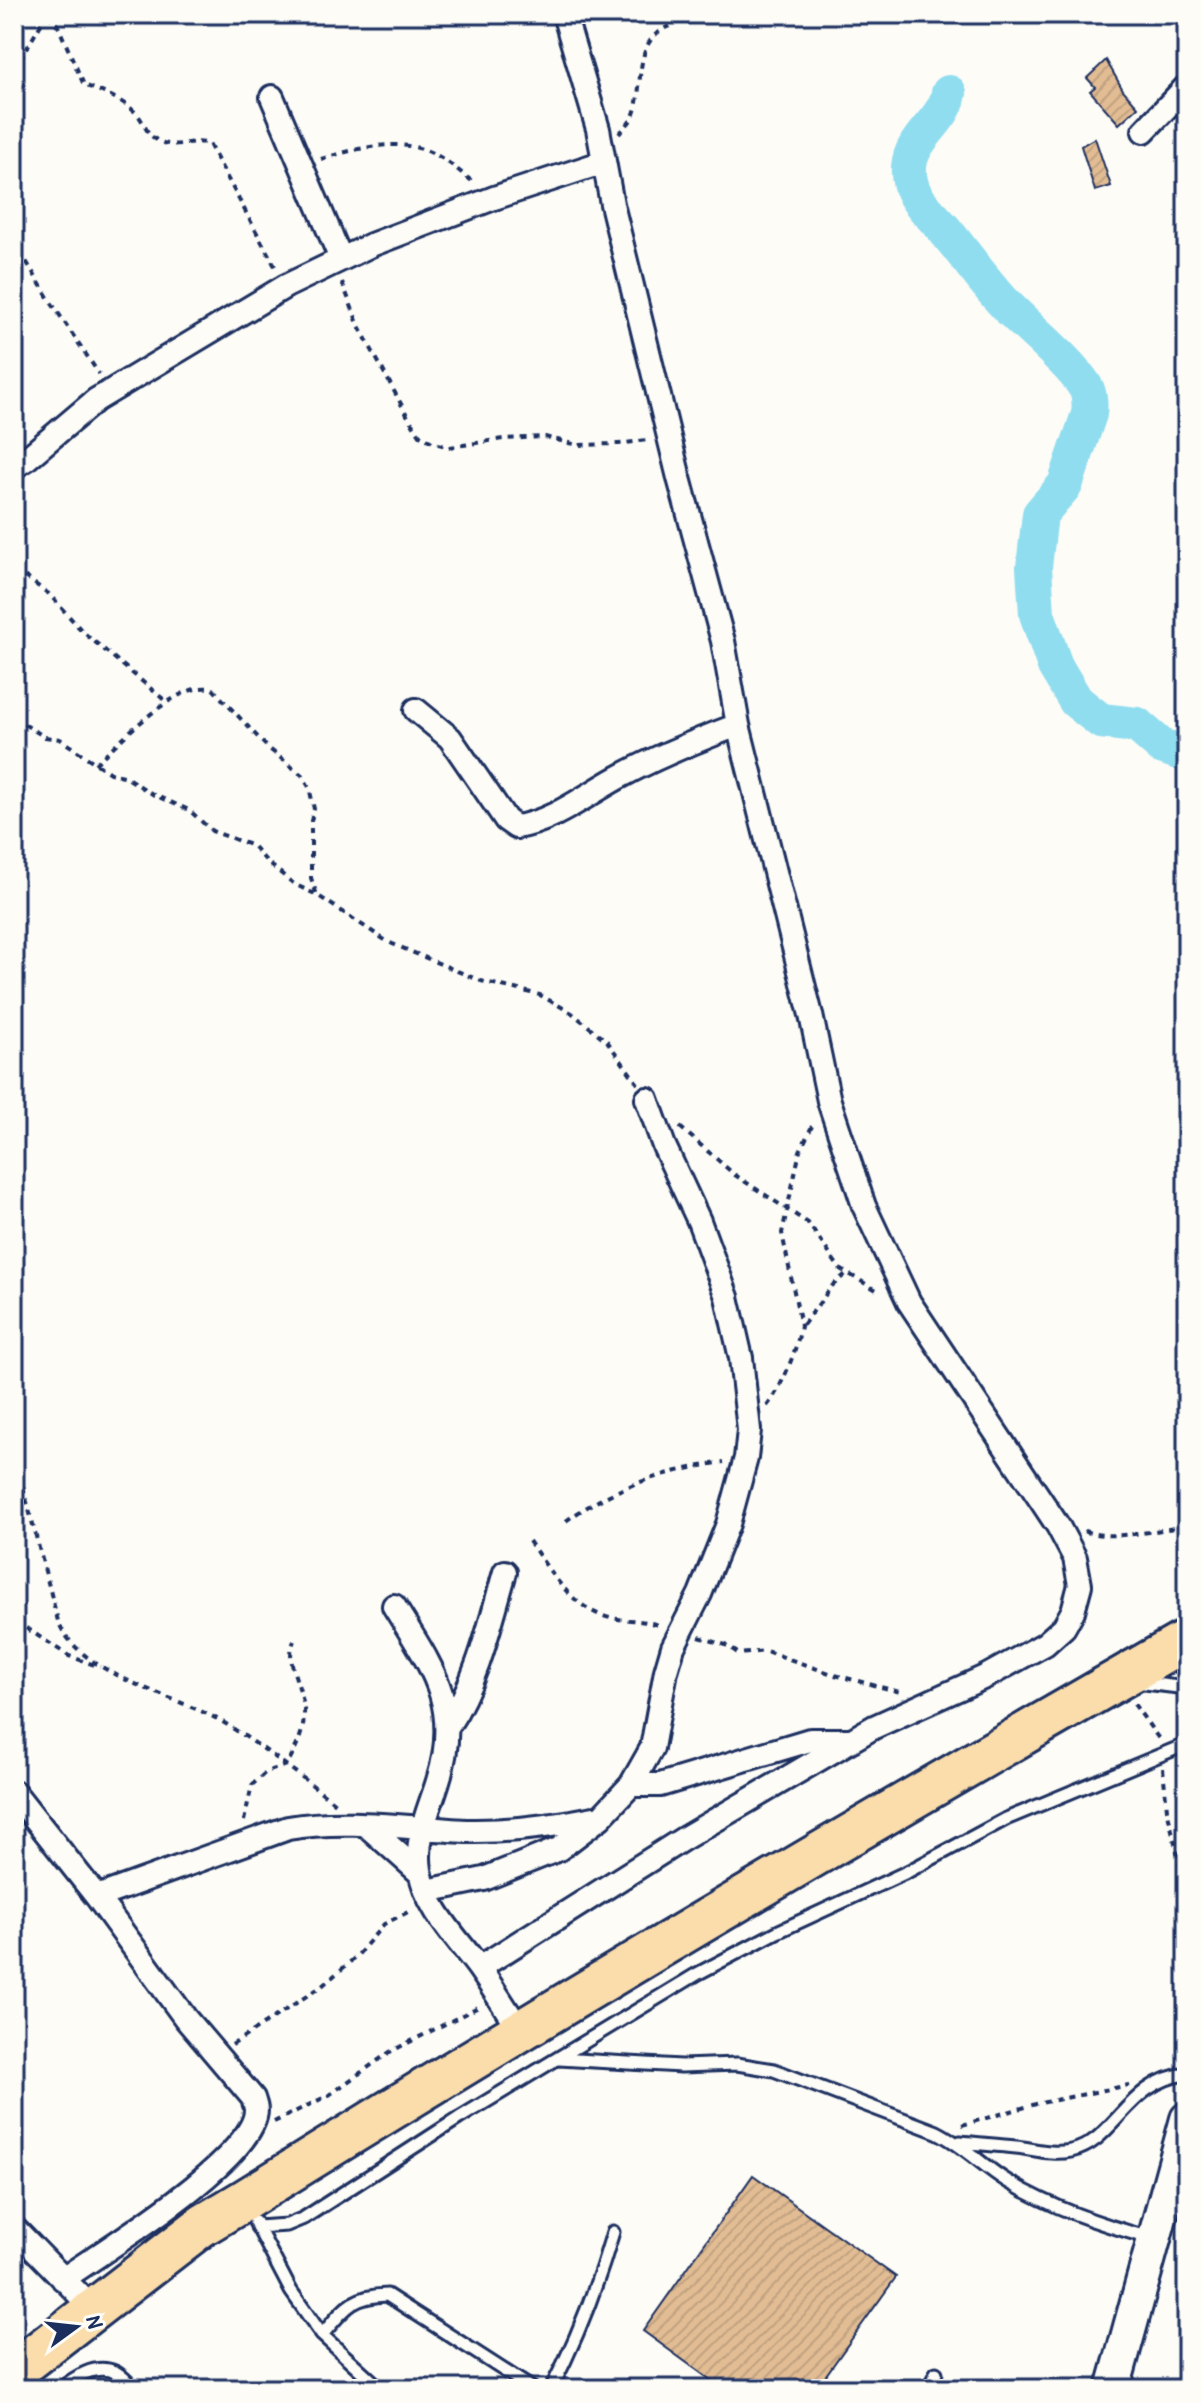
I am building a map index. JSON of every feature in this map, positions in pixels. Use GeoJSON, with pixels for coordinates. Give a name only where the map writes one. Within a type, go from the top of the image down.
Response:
{"type":"FeatureCollection","features":[{"type":"Feature","properties":{"kind":"highway"},"geometry":{"type":"LineString","coordinates":[[14,2371],[203,2225],[250,2214],[519,2029],[830,1845],[1187,1640]]}},
{"type":"Feature","properties":{"kind":"main road"},"geometry":{"type":"LineString","coordinates":[[1113,2389],[1187,2119]]}},
{"type":"Feature","properties":{"kind":"street"},"geometry":{"type":"LineString","coordinates":[[479,1968],[683,1839],[874,1727],[987,1676],[1045,1644],[1064,1627],[1073,1611],[1080,1585],[1075,1558],[1058,1526],[909,1302],[864,1206],[829,1101],[811,1015],[738,725],[723,641],[669,437],[603,155],[564,14]]}},
{"type":"Feature","properties":{"kind":"street"},"geometry":{"type":"LineString","coordinates":[[1144,131],[1187,86]]}},
{"type":"Feature","properties":{"kind":"street"},"geometry":{"type":"LineString","coordinates":[[272,97],[338,260]]}},
{"type":"Feature","properties":{"kind":"street"},"geometry":{"type":"LineString","coordinates":[[14,467],[77,414],[111,391],[286,286],[338,260],[603,155]]}},
{"type":"Feature","properties":{"kind":"street"},"geometry":{"type":"LineString","coordinates":[[416,710],[450,738],[506,820],[516,827],[547,817],[686,744],[738,725]]}},
{"type":"Feature","properties":{"kind":"street"},"geometry":{"type":"LineString","coordinates":[[427,1889],[484,1879],[559,1849],[601,1817],[631,1785],[652,1748],[666,1671],[728,1524],[746,1458],[749,1430],[741,1358],[727,1297],[699,1221],[664,1146],[647,1099]]}},
{"type":"Feature","properties":{"kind":"street"},"geometry":{"type":"LineString","coordinates":[[505,1572],[480,1651],[449,1724],[439,1780],[421,1828],[418,1855],[427,1889],[446,1926],[479,1968],[519,2029]]}},
{"type":"Feature","properties":{"kind":"street"},"geometry":{"type":"LineString","coordinates":[[394,1606],[437,1680],[449,1724]]}},
{"type":"Feature","properties":{"kind":"street"},"geometry":{"type":"LineString","coordinates":[[631,1785],[660,1785],[810,1740],[852,1740]]}},
{"type":"Feature","properties":{"kind":"street"},"geometry":{"type":"LineString","coordinates":[[14,1792],[216,2056],[253,2098],[256,2111],[249,2130],[226,2160],[146,2222],[63,2279]]}},
{"type":"Feature","properties":{"kind":"street"},"geometry":{"type":"LineString","coordinates":[[97,1897],[288,1828],[314,1823],[469,1831],[561,1824],[601,1817]]}},
{"type":"Feature","properties":{"kind":"street"},"geometry":{"type":"LineString","coordinates":[[366,1825],[427,1889]]}},
{"type":"Feature","properties":{"kind":"street"},"geometry":{"type":"LineString","coordinates":[[14,2228],[94,2310]]}},
{"type":"Feature","properties":{"kind":"lane"},"geometry":{"type":"LineString","coordinates":[[1116,1681],[1187,1688]]}},
{"type":"Feature","properties":{"kind":"lane"},"geometry":{"type":"LineString","coordinates":[[250,2214],[287,2225],[304,2218],[459,2118],[697,1974],[777,1932],[909,1871],[1006,1819],[1187,1744]]}},
{"type":"Feature","properties":{"kind":"lane"},"geometry":{"type":"LineString","coordinates":[[558,2059],[681,2066],[737,2064],[774,2070],[958,2142],[1004,2179],[1040,2200],[1095,2222],[1152,2239]]}},
{"type":"Feature","properties":{"kind":"lane"},"geometry":{"type":"LineString","coordinates":[[958,2142],[1042,2152],[1073,2151],[1098,2136],[1156,2081],[1171,2075],[1187,2074]]}},
{"type":"Feature","properties":{"kind":"lane"},"geometry":{"type":"LineString","coordinates":[[250,2214],[291,2291],[322,2335],[381,2389]]}},
{"type":"Feature","properties":{"kind":"lane"},"geometry":{"type":"LineString","coordinates":[[551,2389],[574,2344],[613,2232]]}},
{"type":"Feature","properties":{"kind":"lane"},"geometry":{"type":"LineString","coordinates":[[322,2335],[347,2305],[367,2296],[387,2295],[533,2389]]}},
{"type":"Feature","properties":{"kind":"lane"},"geometry":{"type":"LineString","coordinates":[[60,2389],[82,2373],[100,2370],[115,2372],[135,2389]]}},
{"type":"Feature","properties":{"kind":"lane"},"geometry":{"type":"LineString","coordinates":[[928,2389],[936,2373]]}},
{"type":"Feature","properties":{"kind":"path"},"geometry":{"type":"LineString","coordinates":[[14,70],[48,14],[58,26],[84,85],[102,90],[135,111],[149,135],[162,143],[209,144],[286,286]]}},
{"type":"Feature","properties":{"kind":"path"},"geometry":{"type":"LineString","coordinates":[[603,155],[633,118],[641,82],[642,56],[651,40],[664,28],[714,14]]}},
{"type":"Feature","properties":{"kind":"path"},"geometry":{"type":"LineString","coordinates":[[300,166],[364,148],[411,146],[433,153],[494,198]]}},
{"type":"Feature","properties":{"kind":"path"},"geometry":{"type":"LineString","coordinates":[[14,241],[111,391]]}},
{"type":"Feature","properties":{"kind":"path"},"geometry":{"type":"LineString","coordinates":[[338,260],[359,326],[385,376],[420,435],[434,443],[450,447],[503,439],[545,437],[577,445],[619,444],[669,437]]}},
{"type":"Feature","properties":{"kind":"path"},"geometry":{"type":"LineString","coordinates":[[14,574],[20,573],[49,594],[83,632],[168,703]]}},
{"type":"Feature","properties":{"kind":"path"},"geometry":{"type":"LineString","coordinates":[[95,764],[140,723],[190,689],[203,686],[213,689],[267,747],[302,775],[309,787],[314,809],[311,821],[311,878],[317,895]]}},
{"type":"Feature","properties":{"kind":"path"},"geometry":{"type":"LineString","coordinates":[[14,718],[36,733],[60,739],[95,764],[189,810],[212,831],[253,846],[281,875],[388,942],[481,981],[540,995],[572,1013],[607,1041],[647,1099],[735,1175],[814,1228],[840,1269],[888,1297],[909,1302]]}},
{"type":"Feature","properties":{"kind":"path"},"geometry":{"type":"LineString","coordinates":[[749,1430],[774,1398],[799,1339],[801,1326],[782,1241],[800,1151],[808,1131],[829,1101]]}},
{"type":"Feature","properties":{"kind":"path"},"geometry":{"type":"LineString","coordinates":[[801,1326],[832,1286],[847,1273]]}},
{"type":"Feature","properties":{"kind":"path"},"geometry":{"type":"LineString","coordinates":[[14,1452],[62,1632],[71,1643],[122,1680],[198,1708],[287,1765],[366,1825]]}},
{"type":"Feature","properties":{"kind":"path"},"geometry":{"type":"LineString","coordinates":[[566,1521],[587,1506],[637,1481],[746,1458]]}},
{"type":"Feature","properties":{"kind":"path"},"geometry":{"type":"LineString","coordinates":[[1058,1526],[1099,1535],[1123,1536],[1187,1527]]}},
{"type":"Feature","properties":{"kind":"path"},"geometry":{"type":"LineString","coordinates":[[529,1541],[567,1592],[580,1603],[607,1617],[646,1621],[726,1645],[739,1654],[766,1651],[835,1675],[931,1701]]}},
{"type":"Feature","properties":{"kind":"path"},"geometry":{"type":"LineString","coordinates":[[14,1628],[26,1628],[69,1656],[107,1670]]}},
{"type":"Feature","properties":{"kind":"path"},"geometry":{"type":"LineString","coordinates":[[237,1847],[251,1801],[252,1785],[266,1772],[287,1765],[303,1734],[304,1708],[289,1653],[294,1641]]}},
{"type":"Feature","properties":{"kind":"path"},"geometry":{"type":"LineString","coordinates":[[1116,1681],[1156,1733],[1163,1752],[1167,1809],[1184,1882],[1183,1920],[1187,1944]]}},
{"type":"Feature","properties":{"kind":"path"},"geometry":{"type":"LineString","coordinates":[[216,2056],[322,1986],[357,1956],[384,1924],[427,1889]]}},
{"type":"Feature","properties":{"kind":"path"},"geometry":{"type":"LineString","coordinates":[[249,2130],[301,2111],[390,2052],[498,1997]]}},
{"type":"Feature","properties":{"kind":"path"},"geometry":{"type":"LineString","coordinates":[[937,2132],[1077,2094],[1156,2081]]}},
{"type":"Feature","properties":{"kind":"building"},"geometry":{"type":"Polygon","coordinates":[[[1106,60],[1123,90],[1138,107],[1119,124],[1090,91],[1095,87],[1087,78],[1106,60]]]}},
{"type":"Feature","properties":{"kind":"building"},"geometry":{"type":"Polygon","coordinates":[[[1095,138],[1111,186],[1095,191],[1081,146],[1095,138]]]}},
{"type":"Feature","properties":{"kind":"building"},"geometry":{"type":"Polygon","coordinates":[[[753,2175],[896,2277],[816,2389],[723,2389],[643,2331],[753,2175]]]}},
{"type":"Feature","properties":{"kind":"waterway"},"geometry":{"type":"LineString","coordinates":[[949,93],[941,112],[911,156],[911,186],[925,208],[998,296],[1073,370],[1089,396],[1089,414],[1065,485],[1040,514],[1034,567],[1037,614],[1055,666],[1076,701],[1101,721],[1137,725],[1161,746],[1187,755]]}}]}
